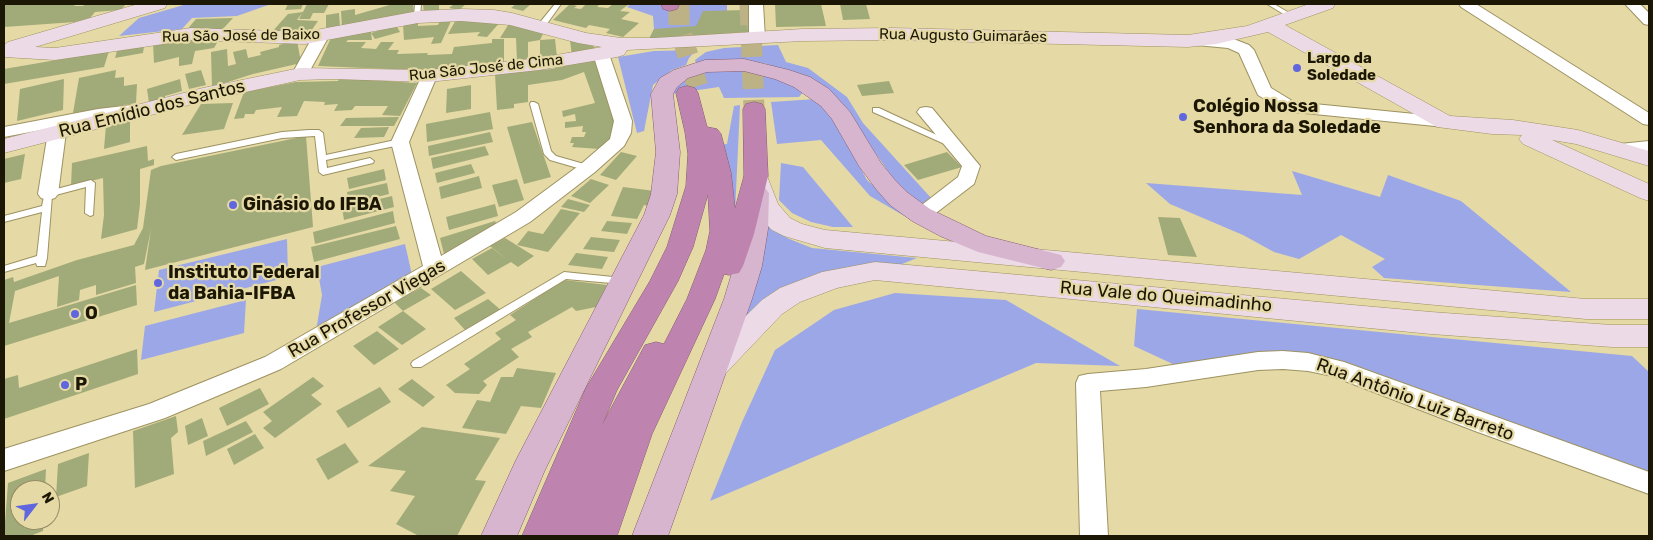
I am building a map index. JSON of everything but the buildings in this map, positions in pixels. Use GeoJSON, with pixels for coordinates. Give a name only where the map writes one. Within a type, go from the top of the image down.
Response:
{"type":"FeatureCollection","features":[{"type":"Feature","properties":{"kind":"highway"},"geometry":{"type":"LineString","coordinates":[[540,536],[602,388],[664,281],[680,247],[698,186],[700,154],[693,92],[719,173],[723,231],[711,274],[636,434],[600,536]]}},
{"type":"Feature","properties":{"kind":"highway"},"geometry":{"type":"LineString","coordinates":[[600,536],[642,461],[697,349],[741,234],[756,176],[754,109]]}},
{"type":"Feature","properties":{"kind":"highway"},"geometry":{"type":"LineString","coordinates":[[569,536],[602,457],[689,291],[708,244],[719,187]]}},
{"type":"Feature","properties":{"kind":"main road"},"geometry":{"type":"LineString","coordinates":[[499,536],[528,470],[657,215],[664,194],[668,152],[662,94],[673,78],[705,66],[731,64],[762,68],[789,76],[821,94],[842,117],[871,166],[885,184],[899,199],[921,215],[978,243],[1051,261]]}},
{"type":"Feature","properties":{"kind":"main road"},"geometry":{"type":"LineString","coordinates":[[650,536],[714,366],[748,266],[755,229],[756,176]]}},
{"type":"Feature","properties":{"kind":"main road"},"geometry":{"type":"LineString","coordinates":[[512,536],[570,434],[602,388]]}},
{"type":"Feature","properties":{"kind":"street"},"geometry":{"type":"LineString","coordinates":[[4,50],[158,4]]}},
{"type":"Feature","properties":{"kind":"street"},"geometry":{"type":"LineString","coordinates":[[756,4],[757,38]]}},
{"type":"Feature","properties":{"kind":"street","name":"Rua Augusto Guimarães"},"geometry":{"type":"LineString","coordinates":[[654,44],[757,38],[891,34],[1188,41],[1235,36],[1326,4]]}},
{"type":"Feature","properties":{"kind":"street"},"geometry":{"type":"LineString","coordinates":[[1466,4],[1649,120]]}},
{"type":"Feature","properties":{"kind":"street"},"geometry":{"type":"LineString","coordinates":[[1632,4],[1649,20]]}},
{"type":"Feature","properties":{"kind":"street","name":"Rua São José de Baixo"},"geometry":{"type":"LineString","coordinates":[[4,50],[55,54],[191,34],[298,38],[321,36],[418,11],[479,14],[512,19],[541,26],[602,48]]}},
{"type":"Feature","properties":{"kind":"street"},"geometry":{"type":"LineString","coordinates":[[1270,25],[1445,122]]}},
{"type":"Feature","properties":{"kind":"street"},"geometry":{"type":"LineString","coordinates":[[4,33],[44,37]]}},
{"type":"Feature","properties":{"kind":"street"},"geometry":{"type":"LineString","coordinates":[[300,74],[321,36]]}},
{"type":"Feature","properties":{"kind":"street"},"geometry":{"type":"LineString","coordinates":[[44,37],[43,48],[47,52],[55,54]]}},
{"type":"Feature","properties":{"kind":"street"},"geometry":{"type":"LineString","coordinates":[[1188,41],[1231,43],[1243,48],[1246,50],[1264,91],[1290,107],[1492,127],[1513,127],[1578,137],[1649,159]]}},
{"type":"Feature","properties":{"kind":"street","name":"Rua São José de Cima"},"geometry":{"type":"LineString","coordinates":[[300,74],[333,73],[429,76],[539,64],[602,48],[654,44]]}},
{"type":"Feature","properties":{"kind":"street","name":"Rua Professor Viegas"},"geometry":{"type":"LineString","coordinates":[[4,460],[156,411],[242,377],[306,346],[523,217],[588,168],[618,142],[622,133],[623,121],[602,48]]}},
{"type":"Feature","properties":{"kind":"street","name":"Rua Emídio dos Santos"},"geometry":{"type":"LineString","coordinates":[[4,146],[160,106],[300,74]]}},
{"type":"Feature","properties":{"kind":"street"},"geometry":{"type":"LineString","coordinates":[[429,76],[400,142],[434,269]]}},
{"type":"Feature","properties":{"kind":"street"},"geometry":{"type":"LineString","coordinates":[[4,132],[98,114],[160,106]]}},
{"type":"Feature","properties":{"kind":"street"},"geometry":{"type":"LineString","coordinates":[[897,272],[924,262],[931,256],[936,243],[934,234],[921,215],[967,180],[971,166],[926,112]]}},
{"type":"Feature","properties":{"kind":"street"},"geometry":{"type":"LineString","coordinates":[[1492,127],[1531,139],[1649,193]]}},
{"type":"Feature","properties":{"kind":"street"},"geometry":{"type":"LineString","coordinates":[[47,201],[57,132]]}},
{"type":"Feature","properties":{"kind":"street"},"geometry":{"type":"LineString","coordinates":[[1607,174],[1605,163],[1609,156],[1620,149],[1649,146]]}},
{"type":"Feature","properties":{"kind":"street","name":"Rua Vale do Queimadinho"},"geometry":{"type":"LineString","coordinates":[[756,176],[765,204],[781,224],[793,230],[825,239],[1051,261],[1586,308],[1649,309]]}},
{"type":"Feature","properties":{"kind":"street","name":"Rua Vale do Queimadinho"},"geometry":{"type":"LineString","coordinates":[[714,366],[772,307],[790,295],[832,279],[876,271],[1440,324],[1612,336],[1649,336]]}},
{"type":"Feature","properties":{"kind":"street","name":"Rua Antônio Luiz Barreto"},"geometry":{"type":"LineString","coordinates":[[1094,536],[1088,384],[1258,362],[1283,360],[1308,362],[1336,368],[1484,424],[1649,483]]}},
{"type":"Feature","properties":{"kind":"lane"},"geometry":{"type":"LineString","coordinates":[[541,26],[558,4]]}},
{"type":"Feature","properties":{"kind":"lane"},"geometry":{"type":"LineString","coordinates":[[1270,4],[1292,17]]}},
{"type":"Feature","properties":{"kind":"lane"},"geometry":{"type":"LineString","coordinates":[[534,104],[547,152],[553,158],[588,168]]}},
{"type":"Feature","properties":{"kind":"lane"},"geometry":{"type":"LineString","coordinates":[[876,110],[953,144]]}},
{"type":"Feature","properties":{"kind":"lane"},"geometry":{"type":"LineString","coordinates":[[176,157],[282,135],[310,133],[318,134],[323,172],[370,161]]}},
{"type":"Feature","properties":{"kind":"lane"},"geometry":{"type":"LineString","coordinates":[[322,160],[400,142]]}},
{"type":"Feature","properties":{"kind":"lane"},"geometry":{"type":"LineString","coordinates":[[4,219],[91,183],[90,214]]}},
{"type":"Feature","properties":{"kind":"lane"},"geometry":{"type":"LineString","coordinates":[[4,269],[41,261],[47,201]]}},
{"type":"Feature","properties":{"kind":"lane"},"geometry":{"type":"LineString","coordinates":[[417,364],[564,275],[624,281]]}},
{"type":"Feature","properties":{"kind":"shaded area"},"geometry":{"type":"Polygon","coordinates":[[[187,4],[271,4],[237,16],[192,18],[182,29],[119,36],[139,18],[187,4]]]}},
{"type":"Feature","properties":{"kind":"shaded area"},"geometry":{"type":"Polygon","coordinates":[[[631,4],[654,4],[674,7],[677,4],[727,4],[727,33],[649,39],[654,29],[653,16],[627,7],[631,4]]]}},
{"type":"Feature","properties":{"kind":"shaded area"},"geometry":{"type":"Polygon","coordinates":[[[778,45],[786,62],[808,68],[847,97],[863,123],[932,199],[918,205],[901,190],[842,105],[819,85],[767,64],[740,59],[696,63],[695,60],[706,52],[724,48],[778,45]]]}},
{"type":"Feature","properties":{"kind":"shaded area"},"geometry":{"type":"Polygon","coordinates":[[[696,50],[686,65],[672,70],[653,85],[644,131],[637,133],[618,57],[654,51],[696,50]]]}},
{"type":"Feature","properties":{"kind":"shaded area"},"geometry":{"type":"Polygon","coordinates":[[[728,68],[764,72],[804,91],[799,97],[724,98],[719,87],[671,94],[675,83],[703,71],[728,68]]]}},
{"type":"Feature","properties":{"kind":"shaded area"},"geometry":{"type":"Polygon","coordinates":[[[816,99],[836,124],[867,180],[913,221],[870,196],[821,140],[777,144],[771,102],[816,99]]]}},
{"type":"Feature","properties":{"kind":"shaded area"},"geometry":{"type":"Polygon","coordinates":[[[740,105],[735,213],[717,145],[727,144],[734,106],[740,105]]]}},
{"type":"Feature","properties":{"kind":"shaded area"},"geometry":{"type":"Polygon","coordinates":[[[781,163],[803,167],[853,227],[833,227],[811,222],[792,213],[779,200],[781,163]]]}},
{"type":"Feature","properties":{"kind":"shaded area"},"geometry":{"type":"Polygon","coordinates":[[[1292,171],[1380,197],[1388,175],[1461,201],[1571,292],[1384,278],[1372,267],[1385,259],[1341,235],[1299,259],[1274,252],[1243,235],[1170,204],[1146,183],[1302,195],[1292,171]]]}},
{"type":"Feature","properties":{"kind":"shaded area"},"geometry":{"type":"Polygon","coordinates":[[[768,222],[787,238],[812,248],[917,258],[902,264],[832,272],[737,326],[768,222]]]}},
{"type":"Feature","properties":{"kind":"shaded area"},"geometry":{"type":"Polygon","coordinates":[[[287,239],[288,277],[154,312],[159,270],[287,239]]]}},
{"type":"Feature","properties":{"kind":"shaded area"},"geometry":{"type":"Polygon","coordinates":[[[405,244],[412,275],[316,331],[322,295],[317,267],[405,244]]]}},
{"type":"Feature","properties":{"kind":"shaded area"},"geometry":{"type":"Polygon","coordinates":[[[895,293],[1006,300],[1120,366],[1036,363],[710,501],[742,422],[775,350],[834,310],[895,293]]]}},
{"type":"Feature","properties":{"kind":"shaded area"},"geometry":{"type":"Polygon","coordinates":[[[246,300],[244,333],[141,360],[145,326],[246,300]]]}},
{"type":"Feature","properties":{"kind":"shaded area"},"geometry":{"type":"Polygon","coordinates":[[[1137,309],[1632,356],[1649,372],[1649,476],[1337,360],[1282,353],[1175,365],[1134,346],[1137,309]]]}},
{"type":"Feature","properties":{"kind":"tunnel"},"geometry":{"type":"LineString","coordinates":[[679,4],[679,27],[699,91]]}},
{"type":"Feature","properties":{"kind":"tunnel"},"geometry":{"type":"LineString","coordinates":[[750,4],[754,109]]}},
{"type":"Feature","properties":{"kind":"place","name":"Largo da Soledade"},"geometry":{"type":"Point","coordinates":[1297,68]}},
{"type":"Feature","properties":{"kind":"place","name":"Colégio Nossa Senhora da Soledade"},"geometry":{"type":"Point","coordinates":[1183,117]}},
{"type":"Feature","properties":{"kind":"place","name":"Ginásio do IFBA"},"geometry":{"type":"Point","coordinates":[233,205]}},
{"type":"Feature","properties":{"kind":"place","name":"Instituto Federal da Bahia-IFBA"},"geometry":{"type":"Point","coordinates":[158,283]}},
{"type":"Feature","properties":{"kind":"place","name":"O"},"geometry":{"type":"Point","coordinates":[75,314]}},
{"type":"Feature","properties":{"kind":"place","name":"P"},"geometry":{"type":"Point","coordinates":[65,385]}}]}
